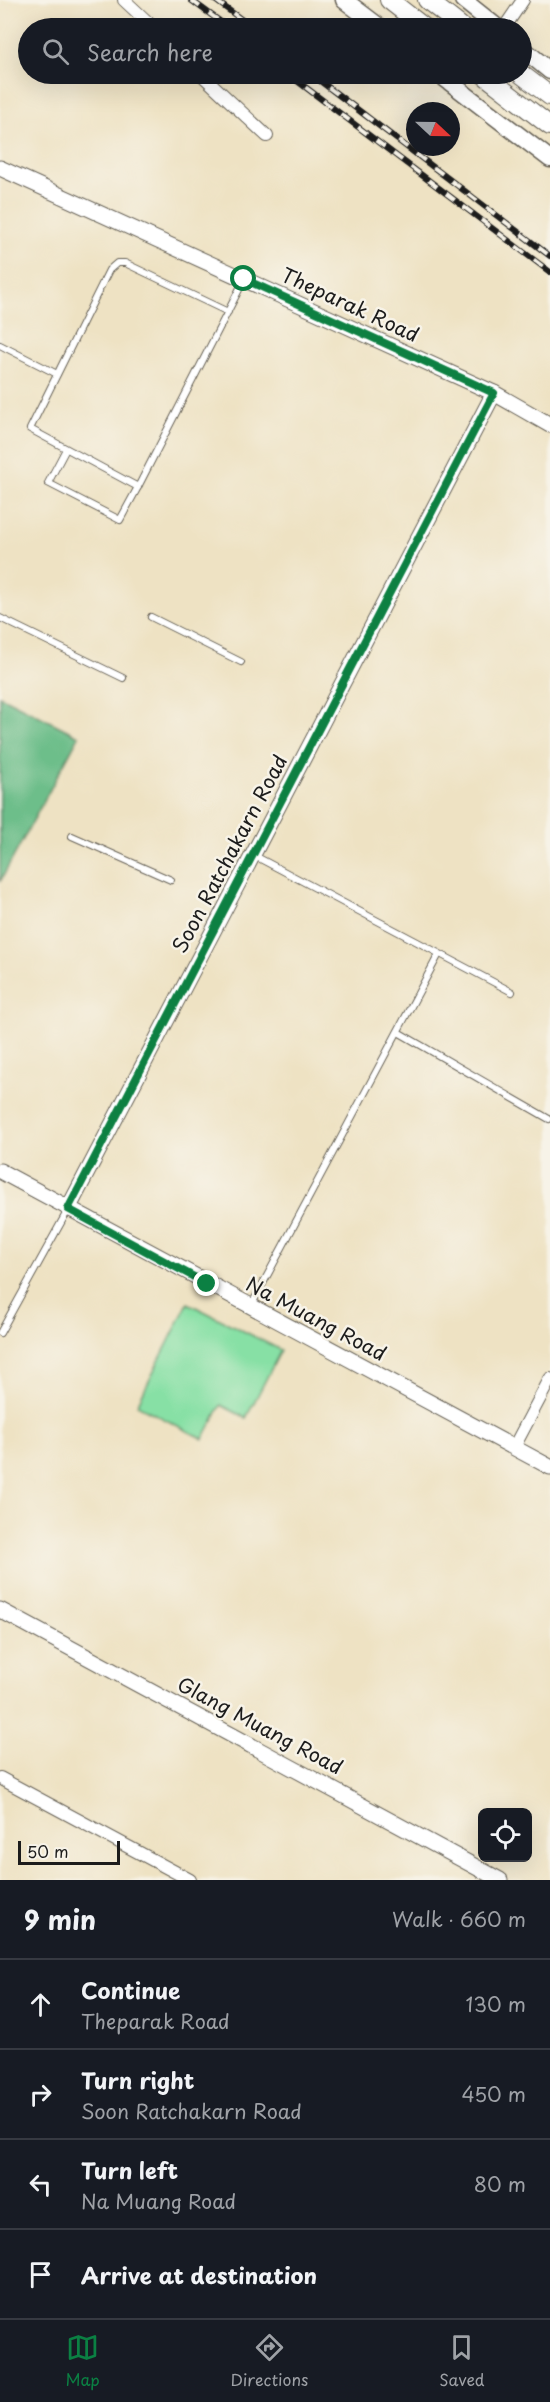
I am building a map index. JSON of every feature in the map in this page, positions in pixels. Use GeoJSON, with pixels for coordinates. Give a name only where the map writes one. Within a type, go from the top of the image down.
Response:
{"type":"FeatureCollection","features":[{"type":"Feature","properties":{"kind":"main road"},"geometry":{"type":"LineString","coordinates":[[344,0],[368,18]]}},
{"type":"Feature","properties":{"kind":"main road"},"geometry":{"type":"LineString","coordinates":[[389,0],[412,18]]}},
{"type":"Feature","properties":{"kind":"main road"},"geometry":{"type":"LineString","coordinates":[[427,0],[450,18]]}},
{"type":"Feature","properties":{"kind":"main road"},"geometry":{"type":"LineString","coordinates":[[463,0],[486,18]]}},
{"type":"Feature","properties":{"kind":"main road"},"geometry":{"type":"LineString","coordinates":[[532,56],[550,71]]}},
{"type":"Feature","properties":{"kind":"main road"},"geometry":{"type":"LineString","coordinates":[[532,82],[550,96]]}},
{"type":"Feature","properties":{"kind":"main road"},"geometry":{"type":"LineString","coordinates":[[452,84],[550,159]]}},
{"type":"Feature","properties":{"kind":"main road"},"geometry":{"type":"LineString","coordinates":[[496,84],[550,126]]}},
{"type":"Feature","properties":{"kind":"street"},"geometry":{"type":"LineString","coordinates":[[124,0],[143,18]]}},
{"type":"Feature","properties":{"kind":"street"},"geometry":{"type":"LineString","coordinates":[[511,18],[523,0]]}},
{"type":"Feature","properties":{"kind":"street"},"geometry":{"type":"LineString","coordinates":[[212,84],[267,136]]}},
{"type":"Feature","properties":{"kind":"street","name":"Theparak Road"},"geometry":{"type":"LineString","coordinates":[[0,168],[494,393],[550,425]]}},
{"type":"Feature","properties":{"kind":"street","name":"Soon Ratchakarn Road"},"geometry":{"type":"LineString","coordinates":[[68,1209],[494,393]]}},
{"type":"Feature","properties":{"kind":"street","name":"Na Muang Road"},"geometry":{"type":"LineString","coordinates":[[0,1172],[550,1467]]}},
{"type":"Feature","properties":{"kind":"street"},"geometry":{"type":"LineString","coordinates":[[514,1447],[550,1379]]}},
{"type":"Feature","properties":{"kind":"street","name":"Glang Muang Road"},"geometry":{"type":"LineString","coordinates":[[0,1610],[500,1880]]}},
{"type":"Feature","properties":{"kind":"street"},"geometry":{"type":"LineString","coordinates":[[0,1778],[190,1880]]}},
{"type":"Feature","properties":{"kind":"lane"},"geometry":{"type":"LineString","coordinates":[[138,488],[30,429],[109,270],[117,263],[125,263],[228,312]]}},
{"type":"Feature","properties":{"kind":"lane"},"geometry":{"type":"LineString","coordinates":[[66,449],[48,483],[120,520],[244,279]]}},
{"type":"Feature","properties":{"kind":"lane"},"geometry":{"type":"LineString","coordinates":[[0,345],[57,374]]}},
{"type":"Feature","properties":{"kind":"lane"},"geometry":{"type":"LineString","coordinates":[[151,617],[241,662]]}},
{"type":"Feature","properties":{"kind":"lane"},"geometry":{"type":"LineString","coordinates":[[0,618],[123,678]]}},
{"type":"Feature","properties":{"kind":"lane"},"geometry":{"type":"LineString","coordinates":[[72,836],[171,880]]}},
{"type":"Feature","properties":{"kind":"lane"},"geometry":{"type":"LineString","coordinates":[[253,855],[512,992]]}},
{"type":"Feature","properties":{"kind":"lane"},"geometry":{"type":"LineString","coordinates":[[250,1307],[439,954]]}},
{"type":"Feature","properties":{"kind":"lane"},"geometry":{"type":"LineString","coordinates":[[398,1032],[549,1119]]}},
{"type":"Feature","properties":{"kind":"lane","name":"Soon Ratchakarn Road"},"geometry":{"type":"LineString","coordinates":[[0,1333],[68,1209]]}},
{"type":"Feature","properties":{"kind":"green space"},"geometry":{"type":"Polygon","coordinates":[[[0,696],[79,736],[0,882],[0,696]]]}},
{"type":"Feature","properties":{"kind":"green space"},"geometry":{"type":"Polygon","coordinates":[[[188,1303],[281,1350],[246,1418],[221,1405],[203,1439],[137,1405],[188,1303]]]}},
{"type":"Feature","properties":{"kind":"railway"},"geometry":{"type":"LineString","coordinates":[[191,0],[215,18]]}},
{"type":"Feature","properties":{"kind":"railway"},"geometry":{"type":"LineString","coordinates":[[215,0],[239,18]]}},
{"type":"Feature","properties":{"kind":"railway"},"geometry":{"type":"LineString","coordinates":[[301,84],[550,272]]}},
{"type":"Feature","properties":{"kind":"railway"},"geometry":{"type":"LineString","coordinates":[[324,84],[550,256]]}},
{"type":"Feature","properties":{"kind":"route"},"geometry":{"type":"LineString","coordinates":[[207,1284],[68,1209],[494,393],[244,279]]}}]}
